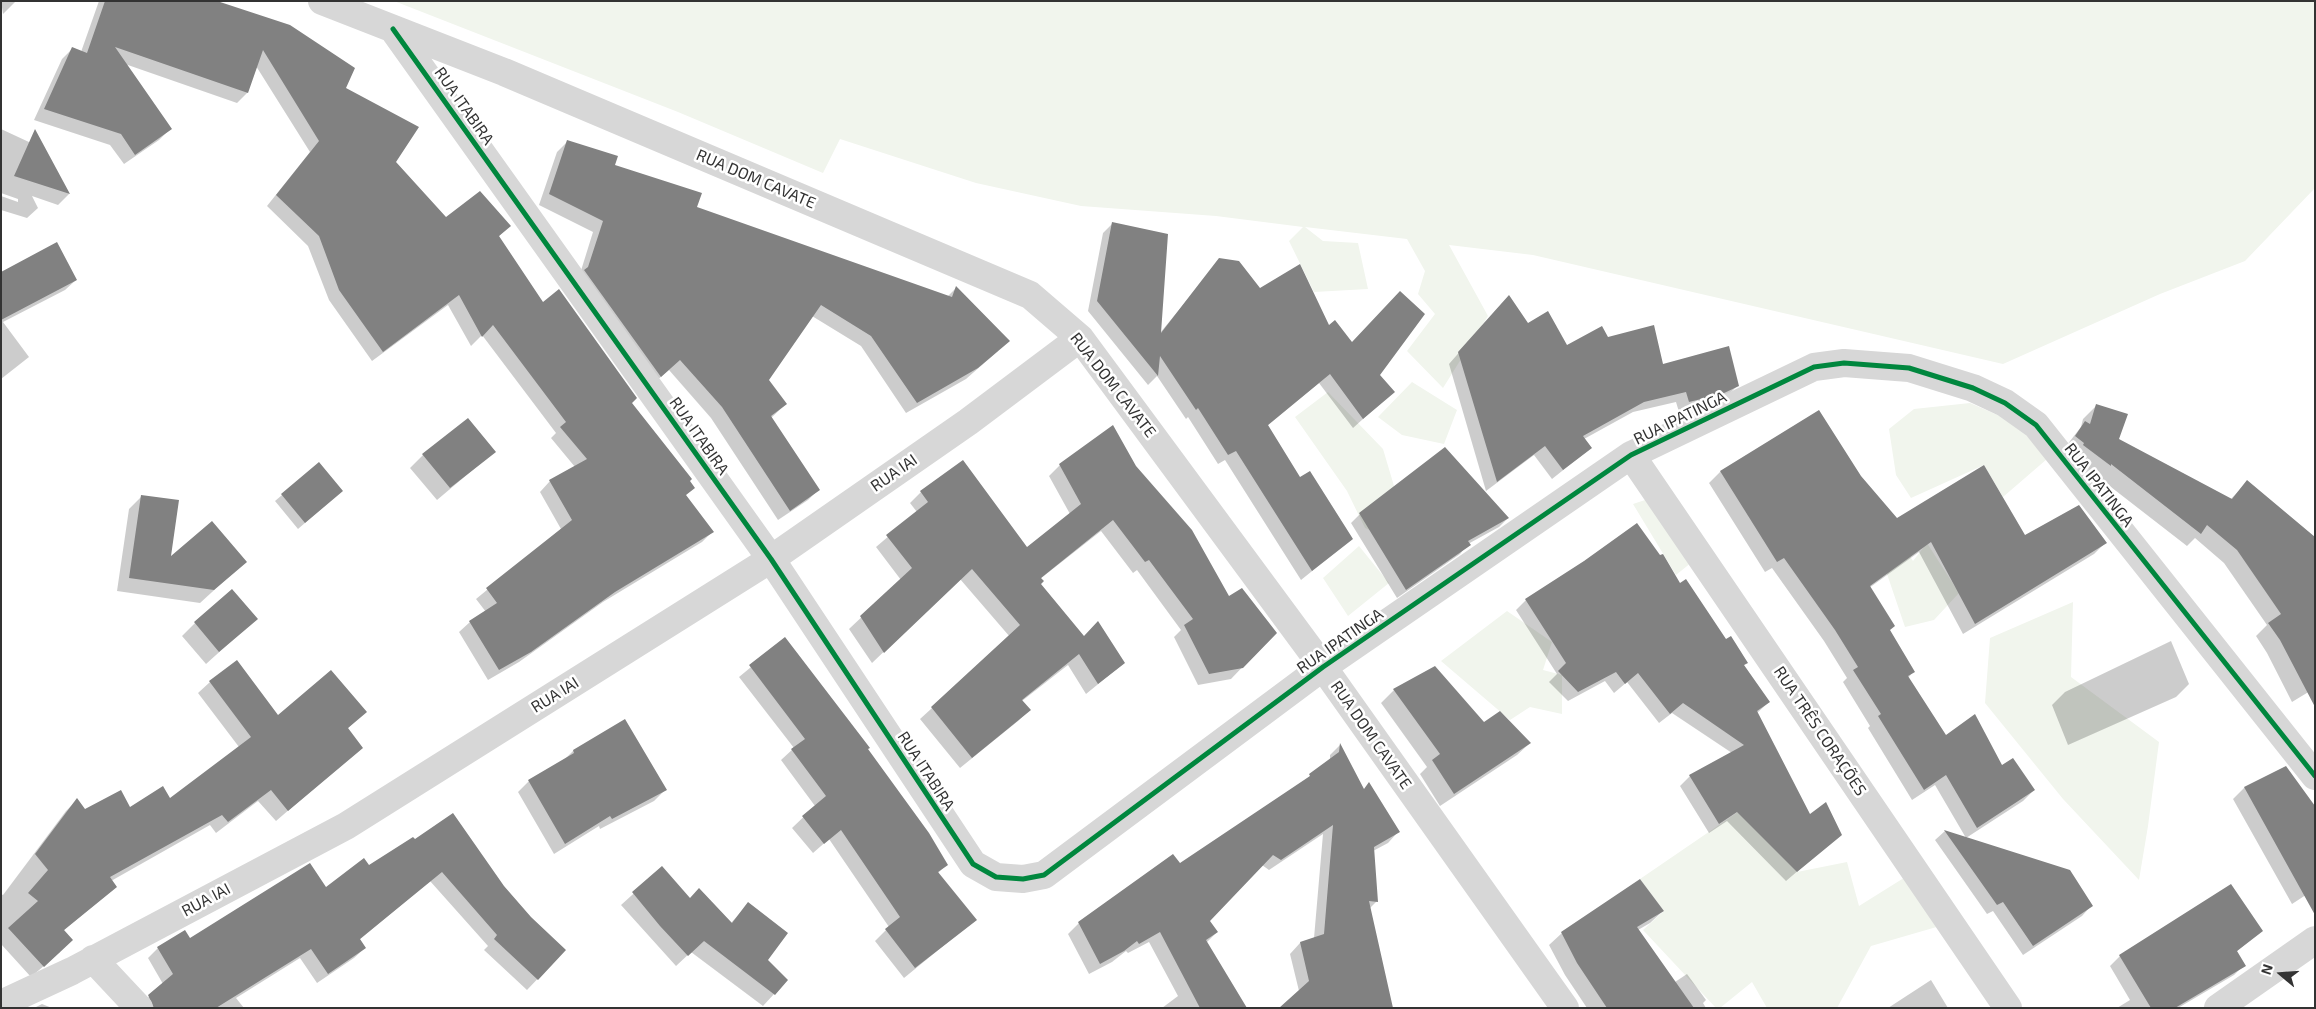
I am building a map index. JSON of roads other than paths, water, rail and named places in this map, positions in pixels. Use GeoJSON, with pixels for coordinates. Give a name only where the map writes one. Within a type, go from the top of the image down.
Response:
{"type":"FeatureCollection","features":[{"type":"Feature","properties":{"kind":"street","name":"RUA DOM CAVATE"},"geometry":{"type":"LineString","coordinates":[[322,1],[514,76],[1030,295],[1080,338],[1322,667],[1564,1008]]}},
{"type":"Feature","properties":{"kind":"street","name":"RUA ITABIRA"},"geometry":{"type":"LineString","coordinates":[[393,29],[772,560],[973,864]]}},
{"type":"Feature","properties":{"kind":"street","name":"RUA IAI"},"geometry":{"type":"LineString","coordinates":[[1,1004],[93,959],[346,826],[772,560],[968,422],[1080,338]]}},
{"type":"Feature","properties":{"kind":"street","name":"RUA IPATINGA"},"geometry":{"type":"LineString","coordinates":[[973,864],[996,877],[1023,879],[1044,875],[1322,667],[1631,454],[1814,367],[1844,363],[1908,368],[1973,388],[2004,403],[2036,425],[2315,776]]}},
{"type":"Feature","properties":{"kind":"street","name":"RUA TRÊS CORAÇÕES"},"geometry":{"type":"LineString","coordinates":[[1631,454],[2008,1008]]}},
{"type":"Feature","properties":{"kind":"street"},"geometry":{"type":"LineString","coordinates":[[2218,1008],[2315,940]]}},
{"type":"Feature","properties":{"kind":"street"},"geometry":{"type":"LineString","coordinates":[[93,959],[139,1008]]}}]}
